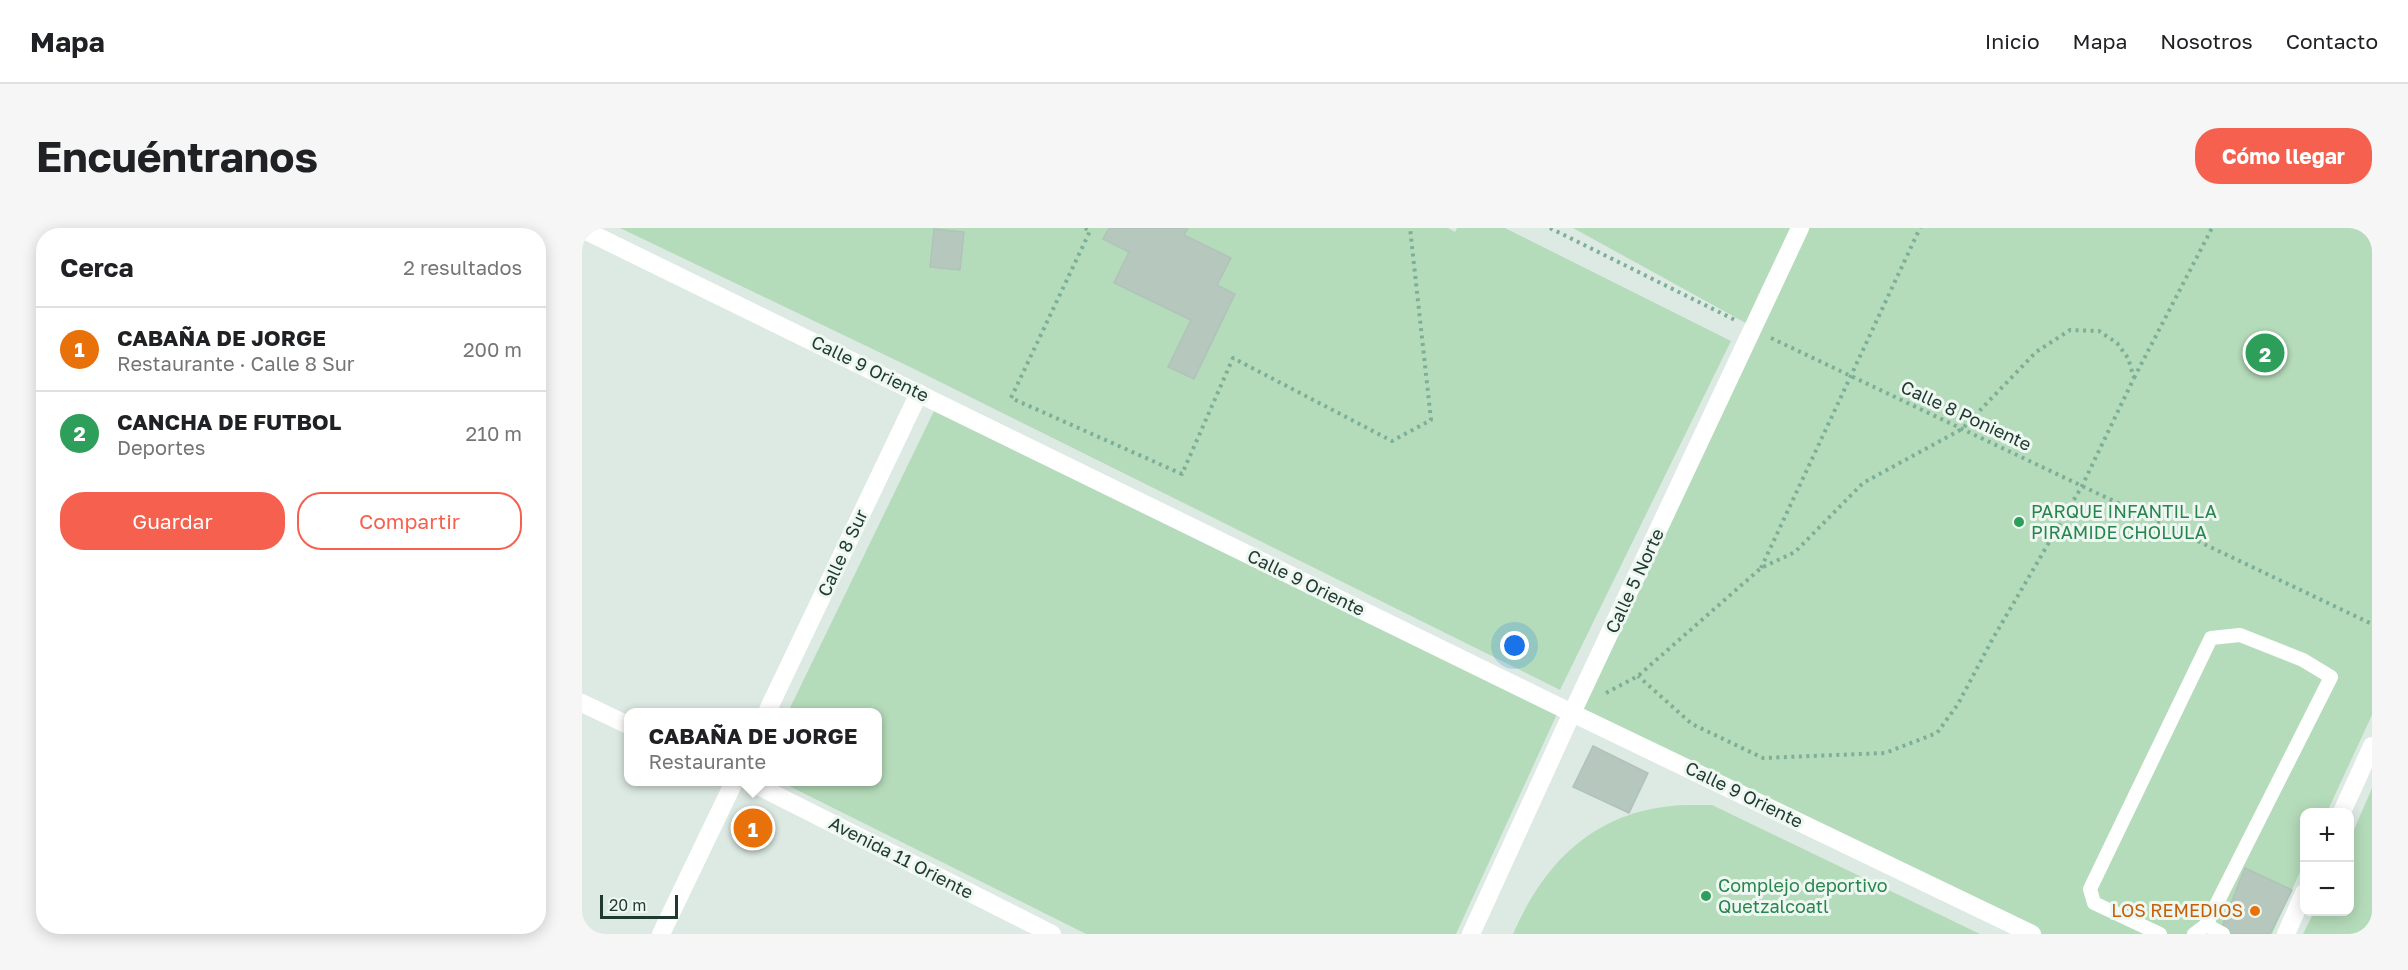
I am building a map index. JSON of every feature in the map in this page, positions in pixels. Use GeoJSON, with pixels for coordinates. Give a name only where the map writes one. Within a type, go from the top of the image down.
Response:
{"type":"FeatureCollection","features":[{"type":"Feature","properties":{"kind":"street","name":"Calle 5 Norte"},"geometry":{"type":"LineString","coordinates":[[1471,934],[1572,713],[1800,228]]}},
{"type":"Feature","properties":{"kind":"street","name":"Calle 9 Oriente"},"geometry":{"type":"LineString","coordinates":[[582,229],[1572,713],[2032,934]]}},
{"type":"Feature","properties":{"kind":"street","name":"Calle 8 Sur"},"geometry":{"type":"LineString","coordinates":[[769,708],[919,393]]}},
{"type":"Feature","properties":{"kind":"street"},"geometry":{"type":"LineString","coordinates":[[582,703],[624,723]]}},
{"type":"Feature","properties":{"kind":"street"},"geometry":{"type":"LineString","coordinates":[[2344,808],[2372,746]]}},
{"type":"Feature","properties":{"kind":"street"},"geometry":{"type":"LineString","coordinates":[[661,934],[732,786]]}},
{"type":"Feature","properties":{"kind":"street","name":"Avenida 11 Oriente"},"geometry":{"type":"LineString","coordinates":[[758,786],[1052,934]]}},
{"type":"Feature","properties":{"kind":"street"},"geometry":{"type":"LineString","coordinates":[[2286,934],[2300,902]]}},
{"type":"Feature","properties":{"kind":"lane"},"geometry":{"type":"LineString","coordinates":[[2160,934],[2094,903],[2090,889],[2211,638],[2240,635],[2303,660],[2331,677],[2206,925],[2194,934]]}},
{"type":"Feature","properties":{"kind":"lane"},"geometry":{"type":"LineString","coordinates":[[2206,925],[2223,934]]}},
{"type":"Feature","properties":{"kind":"path"},"geometry":{"type":"LineString","coordinates":[[1084,228],[1090,231],[1011,398],[1182,474],[1233,358],[1392,441],[1431,420],[1410,228]]}},
{"type":"Feature","properties":{"kind":"path","name":"Calle 8 Poniente"},"geometry":{"type":"LineString","coordinates":[[1550,228],[1754,330],[2372,624]]}},
{"type":"Feature","properties":{"kind":"path"},"geometry":{"type":"LineString","coordinates":[[1761,568],[1920,228]]}},
{"type":"Feature","properties":{"kind":"path"},"geometry":{"type":"LineString","coordinates":[[1638,676],[1692,724],[1763,758],[1885,753],[1937,733],[1958,704],[1992,640],[2082,486],[2134,378],[2212,228]]}},
{"type":"Feature","properties":{"kind":"path"},"geometry":{"type":"LineString","coordinates":[[1572,713],[1638,676],[1761,568],[1795,552],[1863,483],[1962,429],[2036,352],[2070,330],[2099,331],[2118,343],[2128,358],[2134,378]]}},
{"type":"Feature","properties":{"kind":"green space"},"geometry":{"type":"Polygon","coordinates":[[[620,228],[1109,228],[1103,239],[1129,252],[1114,283],[1191,320],[1168,366],[1193,379],[1235,295],[1217,285],[1231,258],[1184,235],[1188,228],[1448,228],[1455,232],[1457,228],[1505,228],[1731,341],[1560,690],[908,366],[620,228]]]}},
{"type":"Feature","properties":{"kind":"green space"},"geometry":{"type":"Polygon","coordinates":[[[1573,228],[1793,228],[1753,327],[1573,228]]]}},
{"type":"Feature","properties":{"kind":"green space","name":"PARQUE INFANTIL LA PIRAMIDE CHOLULA"},"geometry":{"type":"Polygon","coordinates":[[[1805,228],[2372,228],[2372,715],[2329,808],[2300,808],[2300,872],[2272,934],[2040,934],[1576,711],[1805,228]]]}},
{"type":"Feature","properties":{"kind":"green space"},"geometry":{"type":"Polygon","coordinates":[[[934,411],[1557,714],[1456,934],[1086,934],[789,786],[882,786],[882,708],[790,708],[934,411]]]}},
{"type":"Feature","properties":{"kind":"green space"},"geometry":{"type":"Polygon","coordinates":[[[2372,788],[2372,934],[2303,934],[2312,916],[2354,916],[2354,830],[2372,788]]]}},
{"type":"Feature","properties":{"kind":"green space","name":"Complejo deportivo Quetzalcoatl"},"geometry":{"type":"Polygon","coordinates":[[[1712,805],[1980,934],[1513,934],[1542,882],[1579,842],[1602,827],[1627,816],[1655,808],[1712,805]]]}},
{"type":"Feature","properties":{"kind":"building"},"geometry":{"type":"Polygon","coordinates":[[[1109,228],[1188,228],[1184,235],[1231,258],[1217,285],[1235,294],[1194,379],[1168,367],[1191,320],[1114,283],[1129,252],[1103,239],[1109,228]]]}},
{"type":"Feature","properties":{"kind":"building"},"geometry":{"type":"Polygon","coordinates":[[[934,229],[964,232],[960,270],[930,267],[934,229]]]}},
{"type":"Feature","properties":{"kind":"building"},"geometry":{"type":"Polygon","coordinates":[[[1593,746],[1648,773],[1629,813],[1573,787],[1593,746]]]}},
{"type":"Feature","properties":{"kind":"building"},"geometry":{"type":"Polygon","coordinates":[[[750,817],[765,823],[757,839],[742,832],[750,817]]]}},
{"type":"Feature","properties":{"kind":"building","name":"LOS REMEDIOS"},"geometry":{"type":"Polygon","coordinates":[[[2245,868],[2292,890],[2270,934],[2224,934],[2220,932],[2245,868]]]}},
{"type":"Feature","properties":{"kind":"place","name":"CANCHA DE FUTBOL"},"geometry":{"type":"Point","coordinates":[2265,353]}},
{"type":"Feature","properties":{"kind":"place","name":"PARQUE INFANTIL LA PIRAMIDE CHOLULA"},"geometry":{"type":"Point","coordinates":[2019,522]}},
{"type":"Feature","properties":{"kind":"place","name":"CABAÑA DE JORGE"},"geometry":{"type":"Point","coordinates":[753,828]}},
{"type":"Feature","properties":{"kind":"place","name":"Complejo deportivo Quetzalcoatl"},"geometry":{"type":"Point","coordinates":[1706,896]}},
{"type":"Feature","properties":{"kind":"place","name":"LOS REMEDIOS"},"geometry":{"type":"Point","coordinates":[2255,911]}}]}
